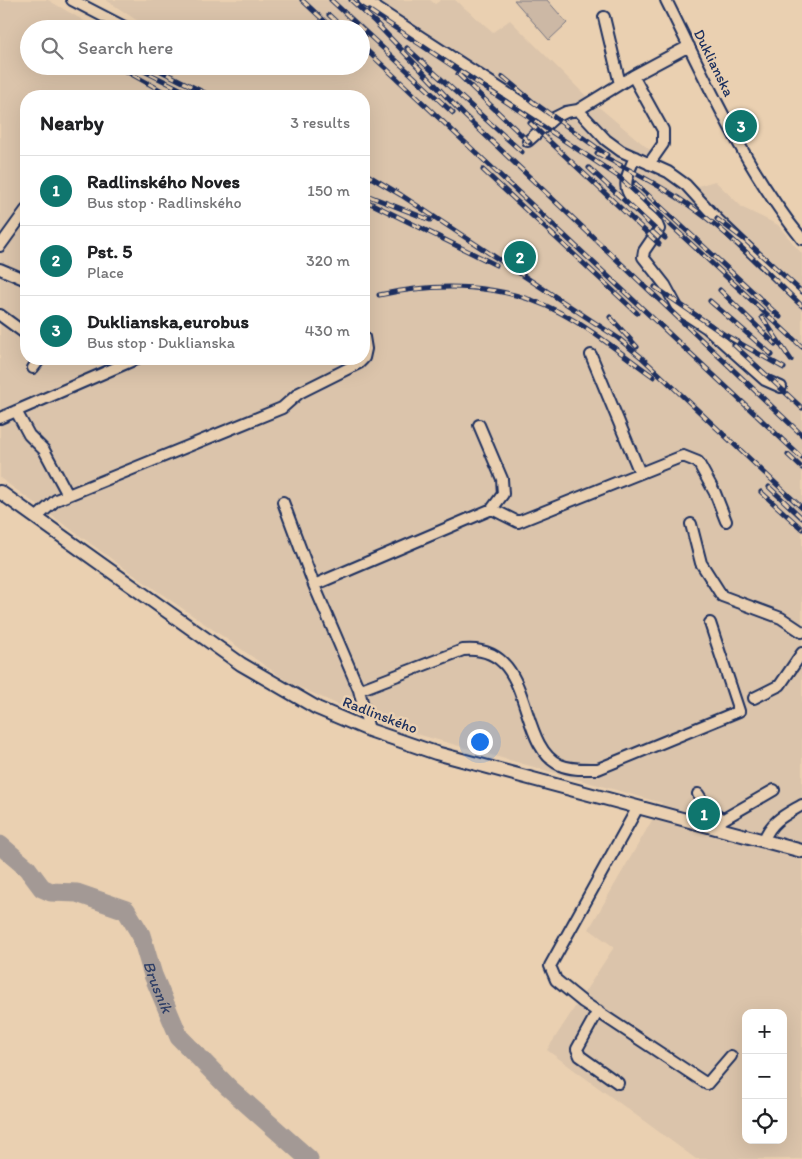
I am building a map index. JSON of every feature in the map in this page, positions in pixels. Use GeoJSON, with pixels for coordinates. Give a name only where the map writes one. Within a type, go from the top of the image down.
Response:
{"type":"FeatureCollection","features":[{"type":"Feature","properties":{"kind":"main road","name":"Radlinského"},"geometry":{"type":"LineString","coordinates":[[0,492],[241,664],[300,700],[370,730],[476,764],[638,807],[721,824],[764,840],[802,851]]}},
{"type":"Feature","properties":{"kind":"street"},"geometry":{"type":"LineString","coordinates":[[72,0],[111,20]]}},
{"type":"Feature","properties":{"kind":"street"},"geometry":{"type":"LineString","coordinates":[[364,0],[550,120]]}},
{"type":"Feature","properties":{"kind":"street","name":"Duklianska"},"geometry":{"type":"LineString","coordinates":[[666,0],[744,155],[771,197],[802,239]]}},
{"type":"Feature","properties":{"kind":"street"},"geometry":{"type":"LineString","coordinates":[[604,17],[620,84]]}},
{"type":"Feature","properties":{"kind":"street"},"geometry":{"type":"LineString","coordinates":[[528,141],[550,120],[566,112],[578,110],[633,76],[689,46]]}},
{"type":"Feature","properties":{"kind":"street"},"geometry":{"type":"LineString","coordinates":[[633,76],[663,130],[664,144],[649,164]]}},
{"type":"Feature","properties":{"kind":"street"},"geometry":{"type":"LineString","coordinates":[[578,110],[606,140],[621,151],[686,185],[727,229],[802,300]]}},
{"type":"Feature","properties":{"kind":"street"},"geometry":{"type":"LineString","coordinates":[[635,157],[625,182],[625,188],[628,194],[654,220],[659,229],[644,251],[643,257],[665,285],[678,309],[707,328],[765,380],[781,387]]}},
{"type":"Feature","properties":{"kind":"street"},"geometry":{"type":"LineString","coordinates":[[0,246],[20,218]]}},
{"type":"Feature","properties":{"kind":"street"},"geometry":{"type":"LineString","coordinates":[[0,269],[20,277]]}},
{"type":"Feature","properties":{"kind":"street"},"geometry":{"type":"LineString","coordinates":[[0,315],[20,330]]}},
{"type":"Feature","properties":{"kind":"street"},"geometry":{"type":"LineString","coordinates":[[591,355],[640,473]]}},
{"type":"Feature","properties":{"kind":"street"},"geometry":{"type":"LineString","coordinates":[[0,418],[122,365]]}},
{"type":"Feature","properties":{"kind":"street"},"geometry":{"type":"LineString","coordinates":[[36,518],[51,503],[68,495],[282,408],[299,393],[355,365]]}},
{"type":"Feature","properties":{"kind":"street"},"geometry":{"type":"LineString","coordinates":[[16,411],[29,435],[44,450],[68,495]]}},
{"type":"Feature","properties":{"kind":"street"},"geometry":{"type":"LineString","coordinates":[[314,585],[492,509],[503,494],[502,479],[480,425]]}},
{"type":"Feature","properties":{"kind":"street"},"geometry":{"type":"LineString","coordinates":[[492,509],[518,522],[683,456],[698,462],[715,493],[726,521]]}},
{"type":"Feature","properties":{"kind":"street"},"geometry":{"type":"LineString","coordinates":[[283,502],[314,585],[359,690],[370,730]]}},
{"type":"Feature","properties":{"kind":"street"},"geometry":{"type":"LineString","coordinates":[[692,524],[701,563],[722,596],[781,618],[802,632]]}},
{"type":"Feature","properties":{"kind":"street"},"geometry":{"type":"LineString","coordinates":[[359,690],[462,650],[474,649],[489,652],[501,660],[512,674],[546,753],[559,765],[581,769],[598,768],[739,711],[710,623]]}},
{"type":"Feature","properties":{"kind":"street"},"geometry":{"type":"LineString","coordinates":[[754,698],[780,685],[802,653]]}},
{"type":"Feature","properties":{"kind":"street"},"geometry":{"type":"LineString","coordinates":[[698,794],[721,824],[774,790]]}},
{"type":"Feature","properties":{"kind":"street"},"geometry":{"type":"LineString","coordinates":[[764,840],[770,826],[802,806]]}},
{"type":"Feature","properties":{"kind":"street"},"geometry":{"type":"LineString","coordinates":[[638,807],[550,966],[556,980],[598,1011],[707,1084],[731,1056]]}},
{"type":"Feature","properties":{"kind":"street"},"geometry":{"type":"LineString","coordinates":[[598,1011],[577,1049],[580,1056],[618,1083]]}},
{"type":"Feature","properties":{"kind":"shaded area"},"geometry":{"type":"Polygon","coordinates":[[[0,0],[48,0],[82,20],[20,20],[20,75],[370,75],[370,20],[136,20],[106,0],[430,0],[435,4],[441,0],[455,0],[493,32],[510,20],[588,98],[694,187],[715,181],[743,208],[778,225],[802,254],[802,1159],[696,1159],[547,1050],[614,947],[589,929],[662,803],[381,724],[290,683],[124,568],[0,478],[0,0]]]}},
{"type":"Feature","properties":{"kind":"shaded area"},"geometry":{"type":"Polygon","coordinates":[[[514,0],[547,0],[567,23],[549,40],[514,0]]]}},
{"type":"Feature","properties":{"kind":"waterway","name":"Brusník"},"geometry":{"type":"LineString","coordinates":[[0,845],[27,868],[42,888],[51,892],[77,893],[126,910],[141,935],[153,975],[179,1037],[229,1088],[309,1159]]}},
{"type":"Feature","properties":{"kind":"railway"},"geometry":{"type":"LineString","coordinates":[[302,0],[323,20]]}},
{"type":"Feature","properties":{"kind":"railway"},"geometry":{"type":"LineString","coordinates":[[331,0],[353,20]]}},
{"type":"Feature","properties":{"kind":"railway"},"geometry":{"type":"LineString","coordinates":[[351,0],[375,22],[464,115],[802,435]]}},
{"type":"Feature","properties":{"kind":"railway"},"geometry":{"type":"LineString","coordinates":[[370,11],[619,177],[802,347]]}},
{"type":"Feature","properties":{"kind":"railway"},"geometry":{"type":"LineString","coordinates":[[329,15],[334,20]]}},
{"type":"Feature","properties":{"kind":"railway"},"geometry":{"type":"LineString","coordinates":[[370,36],[453,113]]}},
{"type":"Feature","properties":{"kind":"railway"},"geometry":{"type":"LineString","coordinates":[[407,48],[522,152]]}},
{"type":"Feature","properties":{"kind":"railway"},"geometry":{"type":"LineString","coordinates":[[370,53],[802,458]]}},
{"type":"Feature","properties":{"kind":"railway"},"geometry":{"type":"LineString","coordinates":[[458,74],[530,143]]}},
{"type":"Feature","properties":{"kind":"railway"},"geometry":{"type":"LineString","coordinates":[[133,75],[160,90]]}},
{"type":"Feature","properties":{"kind":"railway"},"geometry":{"type":"LineString","coordinates":[[152,75],[182,90]]}},
{"type":"Feature","properties":{"kind":"railway"},"geometry":{"type":"LineString","coordinates":[[169,75],[199,90]]}},
{"type":"Feature","properties":{"kind":"railway"},"geometry":{"type":"LineString","coordinates":[[503,77],[533,102],[607,155]]}},
{"type":"Feature","properties":{"kind":"railway"},"geometry":{"type":"LineString","coordinates":[[530,123],[659,244]]}},
{"type":"Feature","properties":{"kind":"railway"},"geometry":{"type":"LineString","coordinates":[[597,153],[661,187],[697,211],[738,244],[802,306]]}},
{"type":"Feature","properties":{"kind":"railway"},"geometry":{"type":"LineString","coordinates":[[589,168],[665,238]]}},
{"type":"Feature","properties":{"kind":"railway"},"geometry":{"type":"LineString","coordinates":[[483,170],[637,313]]}},
{"type":"Feature","properties":{"kind":"railway"},"geometry":{"type":"LineString","coordinates":[[370,177],[618,338],[641,357],[802,508]]}},
{"type":"Feature","properties":{"kind":"railway"},"geometry":{"type":"LineString","coordinates":[[635,183],[780,317]]}},
{"type":"Feature","properties":{"kind":"railway"},"geometry":{"type":"LineString","coordinates":[[370,196],[430,220]]}},
{"type":"Feature","properties":{"kind":"railway"},"geometry":{"type":"LineString","coordinates":[[370,203],[496,265]]}},
{"type":"Feature","properties":{"kind":"railway"},"geometry":{"type":"LineString","coordinates":[[717,219],[745,240],[802,292]]}},
{"type":"Feature","properties":{"kind":"railway"},"geometry":{"type":"LineString","coordinates":[[379,295],[424,288],[447,287],[493,290],[516,295],[538,302],[572,319],[654,377]]}},
{"type":"Feature","properties":{"kind":"railway"},"geometry":{"type":"LineString","coordinates":[[655,287],[725,335],[784,368]]}},
{"type":"Feature","properties":{"kind":"railway"},"geometry":{"type":"LineString","coordinates":[[720,290],[775,344]]}},
{"type":"Feature","properties":{"kind":"railway"},"geometry":{"type":"LineString","coordinates":[[710,301],[772,355]]}},
{"type":"Feature","properties":{"kind":"railway"},"geometry":{"type":"LineString","coordinates":[[610,317],[637,347]]}},
{"type":"Feature","properties":{"kind":"railway"},"geometry":{"type":"LineString","coordinates":[[762,317],[791,360]]}},
{"type":"Feature","properties":{"kind":"railway"},"geometry":{"type":"LineString","coordinates":[[734,345],[802,408]]}},
{"type":"Feature","properties":{"kind":"railway"},"geometry":{"type":"LineString","coordinates":[[788,455],[802,468]]}},
{"type":"Feature","properties":{"kind":"railway"},"geometry":{"type":"LineString","coordinates":[[769,487],[802,518]]}},
{"type":"Feature","properties":{"kind":"railway"},"geometry":{"type":"LineString","coordinates":[[761,492],[802,529]]}},
{"type":"Feature","properties":{"kind":"place","name":"Duklianska,eurobus"},"geometry":{"type":"Point","coordinates":[741,126]}},
{"type":"Feature","properties":{"kind":"place","name":"Pst. 5"},"geometry":{"type":"Point","coordinates":[520,257]}},
{"type":"Feature","properties":{"kind":"place","name":"Radlinského Noves"},"geometry":{"type":"Point","coordinates":[704,814]}}]}
